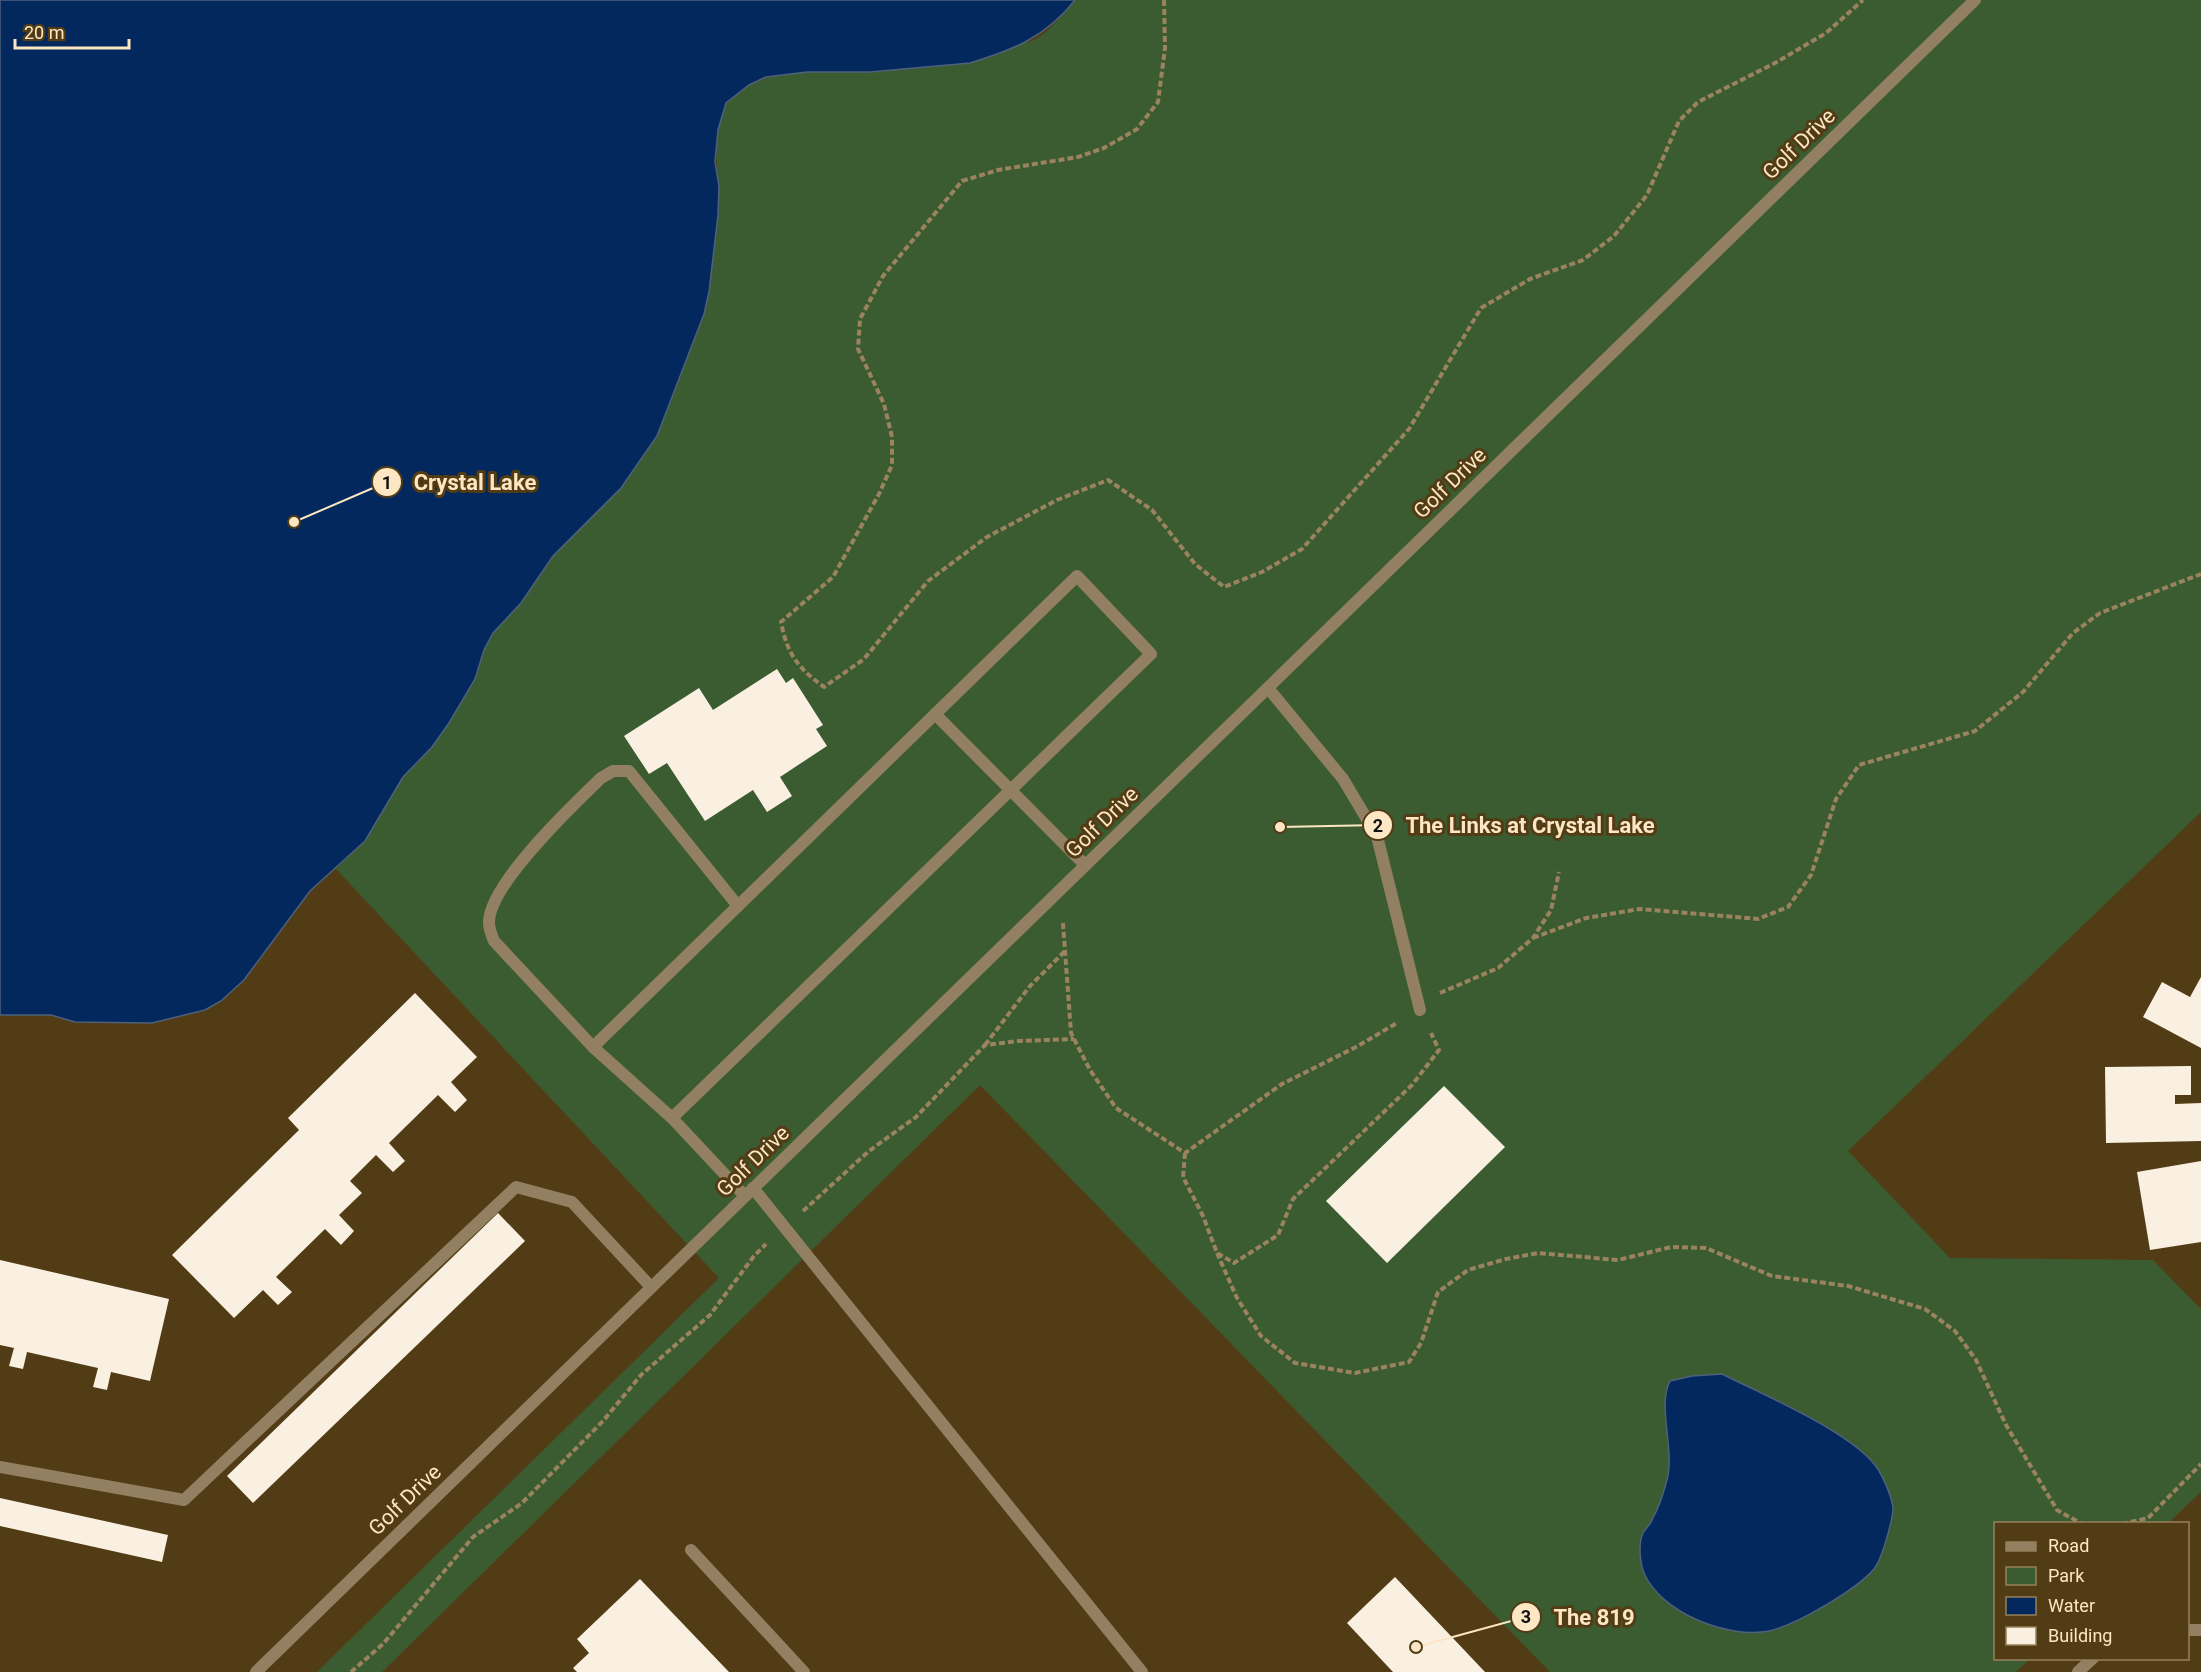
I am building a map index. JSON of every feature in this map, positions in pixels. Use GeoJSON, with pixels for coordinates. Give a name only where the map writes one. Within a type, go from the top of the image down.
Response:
{"type":"FeatureCollection","features":[{"type":"Feature","properties":{"kind":"street","name":"Golf Drive"},"geometry":{"type":"LineString","coordinates":[[256,1672],[1975,0]]}},
{"type":"Feature","properties":{"kind":"street"},"geometry":{"type":"LineString","coordinates":[[593,1047],[1077,576],[1151,654],[672,1118]]}},
{"type":"Feature","properties":{"kind":"street"},"geometry":{"type":"LineString","coordinates":[[1268,688],[1343,779],[1377,836],[1420,1010]]}},
{"type":"Feature","properties":{"kind":"street"},"geometry":{"type":"LineString","coordinates":[[935,714],[1085,865]]}},
{"type":"Feature","properties":{"kind":"street"},"geometry":{"type":"LineString","coordinates":[[738,906],[629,771],[613,771],[601,778],[549,828],[498,895],[489,922],[494,941],[593,1047],[749,1192],[1142,1672]]}},
{"type":"Feature","properties":{"kind":"street"},"geometry":{"type":"LineString","coordinates":[[0,1467],[184,1500],[516,1187],[572,1202],[651,1287]]}},
{"type":"Feature","properties":{"kind":"street"},"geometry":{"type":"LineString","coordinates":[[691,1550],[804,1672]]}},
{"type":"Feature","properties":{"kind":"street"},"geometry":{"type":"LineString","coordinates":[[2078,1672],[2092,1660]]}},
{"type":"Feature","properties":{"kind":"path"},"geometry":{"type":"LineString","coordinates":[[1164,0],[1165,48],[1158,102],[1137,129],[1104,148],[1078,157],[998,170],[962,181],[883,276],[860,319],[858,349],[884,404],[892,438],[892,465],[879,494],[833,577],[781,622],[785,645],[803,672],[824,687],[864,659],[928,581],[987,537],[1058,500],[1108,480],[1152,510],[1195,564],[1224,588],[1262,572],[1302,549],[1409,429],[1481,308],[1530,279],[1582,260],[1614,236],[1647,195],[1679,121],[1685,114],[1698,102],[1775,63],[1826,33],[1863,0]]}},
{"type":"Feature","properties":{"kind":"path"},"geometry":{"type":"LineString","coordinates":[[1533,938],[1586,918],[1639,909],[1758,919],[1788,906],[1812,875],[1836,799],[1859,765],[1975,731],[2023,692],[2073,633],[2100,613],[2201,574]]}},
{"type":"Feature","properties":{"kind":"path"},"geometry":{"type":"LineString","coordinates":[[1559,872],[1551,910],[1533,938],[1498,968],[1443,992],[1420,1010],[1356,1047],[1282,1084],[1185,1153],[1183,1177],[1203,1216],[1237,1298],[1261,1336],[1295,1363],[1355,1373],[1408,1362],[1421,1342],[1438,1292],[1468,1270],[1538,1253],[1618,1260],[1671,1247],[1706,1248],[1772,1276],[1848,1286],[1925,1309],[1955,1331],[1976,1360],[2006,1425],[2057,1510],[2078,1522]]}},
{"type":"Feature","properties":{"kind":"path"},"geometry":{"type":"LineString","coordinates":[[1060,889],[1071,1033],[1074,1040],[1090,1070],[1116,1108],[1185,1153]]}},
{"type":"Feature","properties":{"kind":"path"},"geometry":{"type":"LineString","coordinates":[[801,1212],[868,1151],[916,1117],[985,1045],[1030,986],[1065,951]]}},
{"type":"Feature","properties":{"kind":"path"},"geometry":{"type":"LineString","coordinates":[[1217,1253],[1234,1263],[1278,1235],[1293,1199],[1412,1085],[1439,1050],[1420,1010]]}},
{"type":"Feature","properties":{"kind":"path"},"geometry":{"type":"LineString","coordinates":[[985,1045],[1019,1041],[1074,1040]]}},
{"type":"Feature","properties":{"kind":"path"},"geometry":{"type":"LineString","coordinates":[[351,1672],[383,1644],[473,1537],[522,1503],[603,1421],[641,1375],[710,1315],[754,1256],[765,1245]]}},
{"type":"Feature","properties":{"kind":"path"},"geometry":{"type":"LineString","coordinates":[[2131,1522],[2148,1518],[2201,1464]]}},
{"type":"Feature","properties":{"kind":"green space"},"geometry":{"type":"Polygon","coordinates":[[[1075,0],[2201,0],[2201,812],[1848,1151],[1950,1258],[2153,1260],[2201,1309],[2201,1492],[2169,1522],[1994,1522],[1994,1660],[2029,1660],[2016,1672],[1550,1672],[980,1085],[382,1672],[317,1672],[719,1278],[336,869],[365,841],[403,777],[432,747],[449,723],[475,679],[484,650],[493,633],[521,603],[553,556],[621,488],[657,436],[719,186],[718,130],[723,109],[728,102],[759,81],[776,76],[814,72],[885,71],[931,63],[991,48],[1026,43],[1046,32],[1075,0]]]}},
{"type":"Feature","properties":{"kind":"water"},"geometry":{"type":"Polygon","coordinates":[[[0,0],[1075,0],[1064,13],[1040,33],[1000,53],[970,63],[870,72],[807,72],[766,77],[749,85],[726,103],[718,130],[715,162],[719,186],[718,215],[709,292],[704,314],[657,436],[621,488],[553,556],[521,603],[493,633],[484,650],[475,679],[449,723],[432,747],[403,777],[365,841],[310,891],[244,980],[221,1001],[205,1010],[152,1023],[75,1022],[51,1015],[0,1015],[0,0]]]}},
{"type":"Feature","properties":{"kind":"water"},"geometry":{"type":"Polygon","coordinates":[[[1722,1374],[1807,1416],[1851,1443],[1868,1457],[1879,1471],[1893,1505],[1886,1540],[1874,1569],[1854,1587],[1825,1606],[1794,1622],[1769,1631],[1735,1631],[1697,1620],[1665,1600],[1653,1587],[1641,1564],[1641,1537],[1655,1514],[1669,1468],[1665,1403],[1670,1381],[1692,1376],[1722,1374]]]}},
{"type":"Feature","properties":{"kind":"building"},"geometry":{"type":"Polygon","coordinates":[[[777,669],[786,683],[793,678],[823,725],[816,729],[827,746],[780,777],[792,796],[767,812],[753,790],[705,821],[667,763],[649,774],[624,736],[699,688],[713,710],[777,669]]]}},
{"type":"Feature","properties":{"kind":"building"},"geometry":{"type":"Polygon","coordinates":[[[2201,977],[2201,1048],[2143,1017],[2162,982],[2190,997],[2201,977]]]}},
{"type":"Feature","properties":{"kind":"building"},"geometry":{"type":"Polygon","coordinates":[[[415,993],[477,1057],[451,1082],[467,1100],[455,1112],[438,1095],[389,1143],[405,1161],[393,1172],[376,1155],[350,1181],[362,1193],[339,1215],[354,1231],[341,1245],[325,1229],[276,1277],[292,1292],[278,1305],[263,1290],[234,1318],[172,1255],[299,1130],[288,1118],[415,993]]]}},
{"type":"Feature","properties":{"kind":"building"},"geometry":{"type":"Polygon","coordinates":[[[2191,1066],[2191,1095],[2175,1095],[2175,1104],[2201,1103],[2201,1141],[2106,1143],[2105,1067],[2191,1066]]]}},
{"type":"Feature","properties":{"kind":"building"},"geometry":{"type":"Polygon","coordinates":[[[1444,1086],[1505,1147],[1387,1263],[1326,1201],[1444,1086]]]}},
{"type":"Feature","properties":{"kind":"building"},"geometry":{"type":"Polygon","coordinates":[[[2201,1161],[2201,1242],[2150,1250],[2137,1172],[2201,1161]]]}},
{"type":"Feature","properties":{"kind":"building"},"geometry":{"type":"Polygon","coordinates":[[[498,1213],[525,1241],[253,1503],[227,1476],[498,1213]]]}},
{"type":"Feature","properties":{"kind":"building"},"geometry":{"type":"Polygon","coordinates":[[[0,1260],[169,1299],[150,1381],[111,1372],[107,1390],[93,1387],[98,1368],[27,1352],[23,1369],[9,1366],[14,1348],[0,1345],[0,1260]]]}},
{"type":"Feature","properties":{"kind":"building"},"geometry":{"type":"Polygon","coordinates":[[[0,1498],[168,1535],[162,1562],[0,1526],[0,1498]]]}},
{"type":"Feature","properties":{"kind":"building"},"geometry":{"type":"Polygon","coordinates":[[[1395,1577],[1485,1672],[1393,1672],[1347,1623],[1395,1577]]]}},
{"type":"Feature","properties":{"kind":"building"},"geometry":{"type":"Polygon","coordinates":[[[640,1579],[729,1672],[577,1672],[573,1668],[589,1653],[577,1639],[640,1579]]]}},
{"type":"Feature","properties":{"kind":"place","name":"Crystal Lake"},"geometry":{"type":"Point","coordinates":[294,522]}},
{"type":"Feature","properties":{"kind":"place","name":"The Links at Crystal Lake"},"geometry":{"type":"Point","coordinates":[1280,827]}},
{"type":"Feature","properties":{"kind":"place","name":"The 819"},"geometry":{"type":"Point","coordinates":[1416,1647]}}]}
